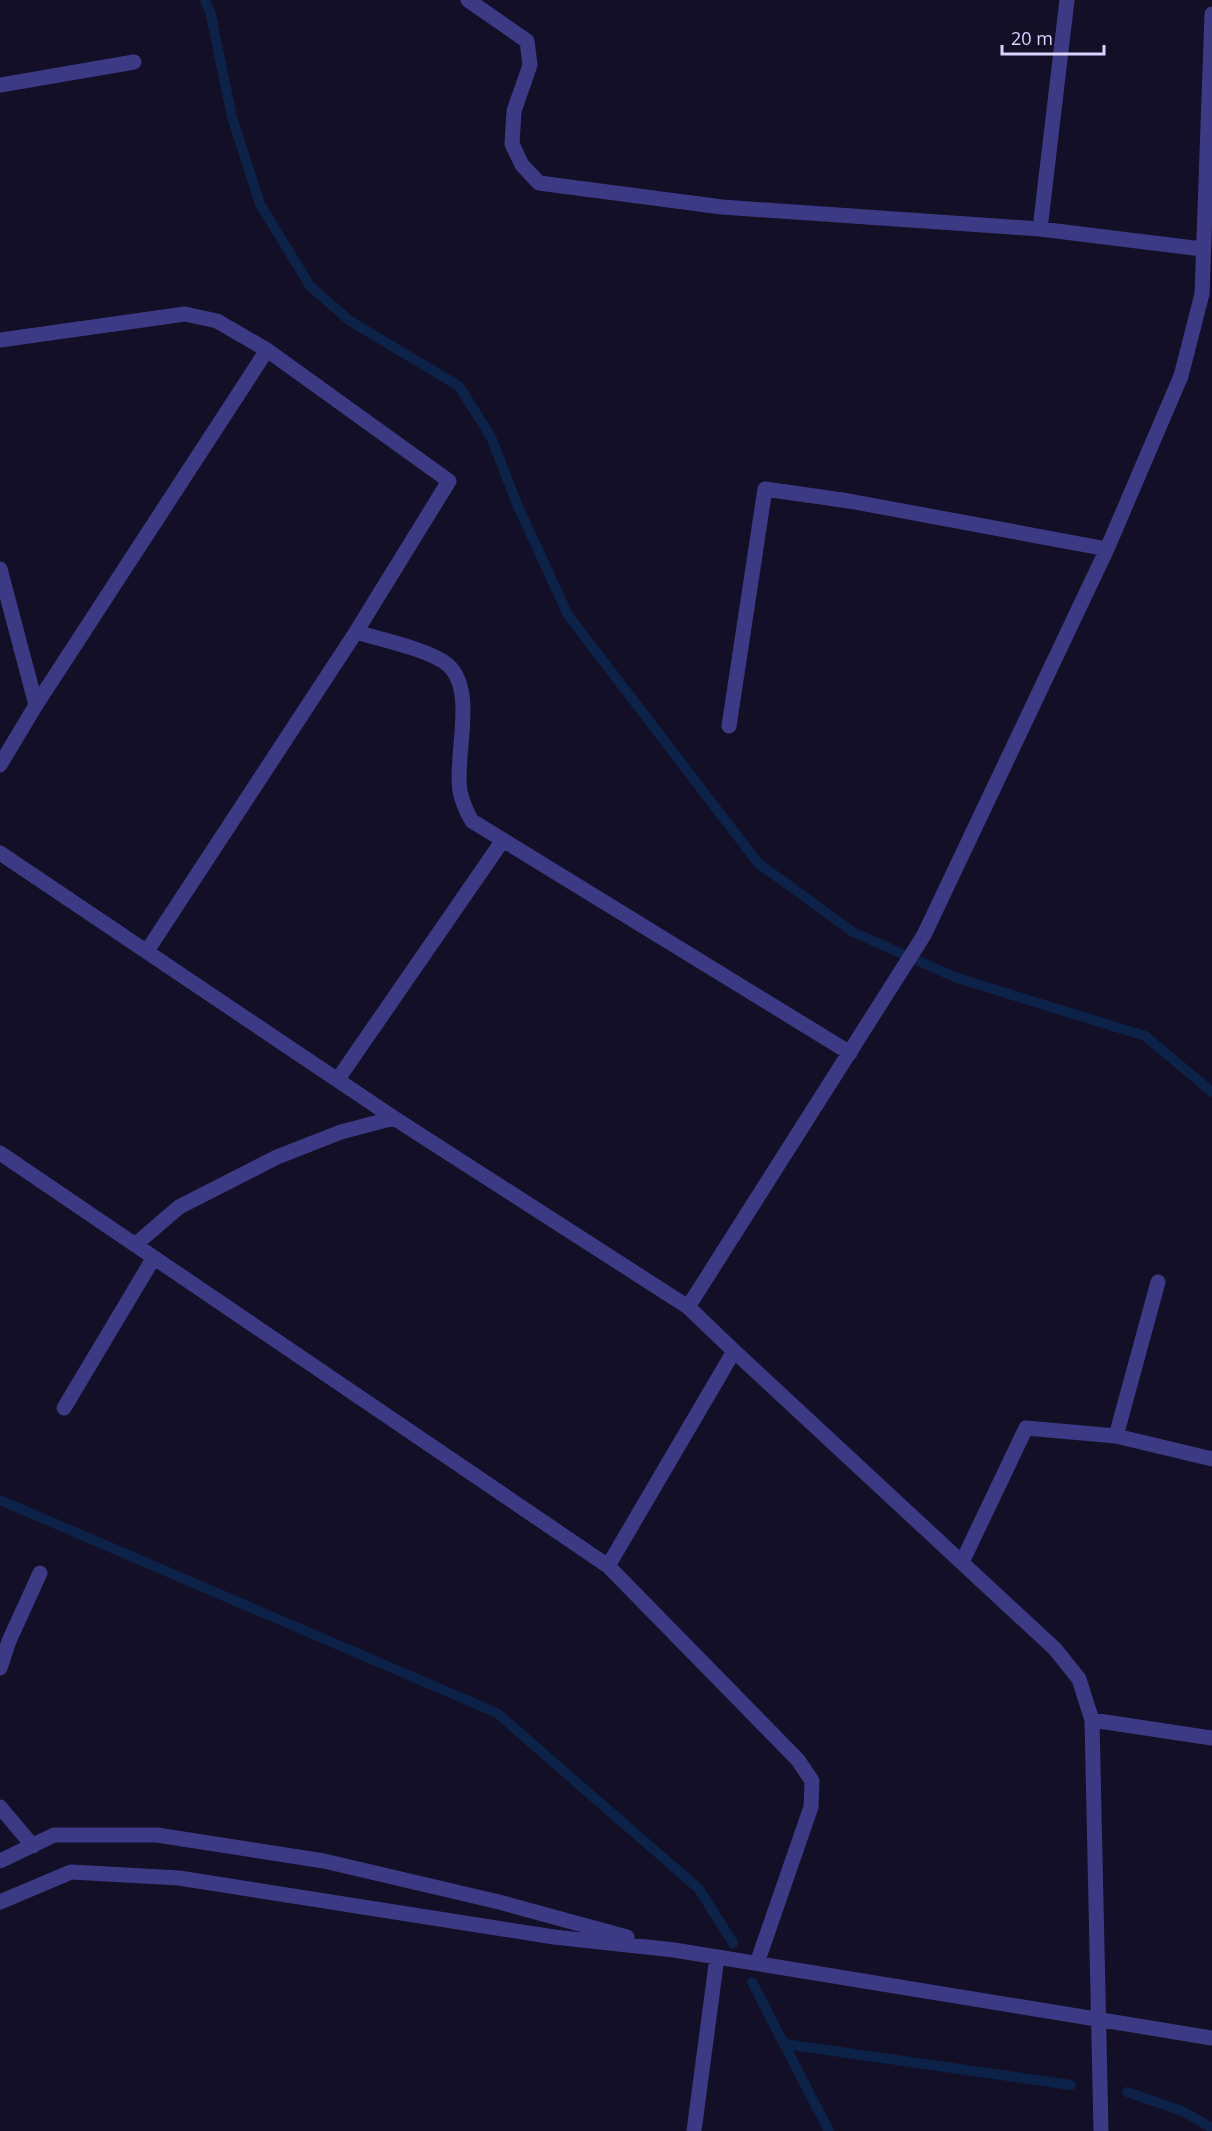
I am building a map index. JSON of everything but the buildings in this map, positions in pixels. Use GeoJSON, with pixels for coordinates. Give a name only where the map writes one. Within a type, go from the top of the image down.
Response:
{"type":"FeatureCollection","features":[{"type":"Feature","properties":{"kind":"street"},"geometry":{"type":"LineString","coordinates":[[468,0],[527,41],[530,65],[514,111],[512,144],[522,165],[539,183],[722,207],[1040,229],[1202,249]]}},
{"type":"Feature","properties":{"kind":"street"},"geometry":{"type":"LineString","coordinates":[[1040,229],[1067,0]]}},
{"type":"Feature","properties":{"kind":"street"},"geometry":{"type":"LineString","coordinates":[[688,1307],[924,935],[1107,549],[1181,376],[1207,296],[1202,249],[1212,14]]}},
{"type":"Feature","properties":{"kind":"street"},"geometry":{"type":"LineString","coordinates":[[0,85],[134,62]]}},
{"type":"Feature","properties":{"kind":"street"},"geometry":{"type":"LineString","coordinates":[[0,340],[185,314],[217,321],[267,350],[449,481],[356,632],[147,951]]}},
{"type":"Feature","properties":{"kind":"street"},"geometry":{"type":"LineString","coordinates":[[0,765],[36,705],[267,350]]}},
{"type":"Feature","properties":{"kind":"street"},"geometry":{"type":"LineString","coordinates":[[729,726],[765,489],[849,501],[1107,549]]}},
{"type":"Feature","properties":{"kind":"street"},"geometry":{"type":"LineString","coordinates":[[0,569],[36,705]]}},
{"type":"Feature","properties":{"kind":"street"},"geometry":{"type":"LineString","coordinates":[[356,632],[417,650],[448,665],[463,690],[460,789],[464,807],[472,821],[850,1053]]}},
{"type":"Feature","properties":{"kind":"street"},"geometry":{"type":"LineString","coordinates":[[338,1079],[503,840]]}},
{"type":"Feature","properties":{"kind":"street"},"geometry":{"type":"LineString","coordinates":[[0,853],[394,1118],[688,1307],[963,1560],[1055,1648],[1079,1679],[1092,1720],[1101,2131]]}},
{"type":"Feature","properties":{"kind":"street"},"geometry":{"type":"LineString","coordinates":[[136,1244],[179,1207],[277,1157],[341,1132],[394,1118]]}},
{"type":"Feature","properties":{"kind":"street"},"geometry":{"type":"LineString","coordinates":[[0,1152],[136,1244],[153,1259],[608,1566],[798,1760],[812,1782],[811,1807],[756,1963]]}},
{"type":"Feature","properties":{"kind":"street"},"geometry":{"type":"LineString","coordinates":[[64,1408],[153,1259]]}},
{"type":"Feature","properties":{"kind":"street"},"geometry":{"type":"LineString","coordinates":[[1116,1436],[1158,1282]]}},
{"type":"Feature","properties":{"kind":"street"},"geometry":{"type":"LineString","coordinates":[[608,1566],[734,1351]]}},
{"type":"Feature","properties":{"kind":"street"},"geometry":{"type":"LineString","coordinates":[[963,1560],[1026,1428],[1116,1436],[1212,1459]]}},
{"type":"Feature","properties":{"kind":"street"},"geometry":{"type":"LineString","coordinates":[[0,1668],[9,1641],[40,1573]]}},
{"type":"Feature","properties":{"kind":"street"},"geometry":{"type":"LineString","coordinates":[[1092,1720],[1212,1738]]}},
{"type":"Feature","properties":{"kind":"street"},"geometry":{"type":"LineString","coordinates":[[0,1807],[33,1846]]}},
{"type":"Feature","properties":{"kind":"street"},"geometry":{"type":"LineString","coordinates":[[0,1861],[54,1835],[157,1835],[324,1861],[500,1902],[674,1950]]}},
{"type":"Feature","properties":{"kind":"street"},"geometry":{"type":"LineString","coordinates":[[0,1902],[71,1872],[179,1878],[554,1937],[674,1950],[1212,2038]]}},
{"type":"Feature","properties":{"kind":"street"},"geometry":{"type":"LineString","coordinates":[[694,2131],[717,1957]]}},
{"type":"Feature","properties":{"kind":"waterway"},"geometry":{"type":"LineString","coordinates":[[205,0],[210,11],[232,117],[260,204],[310,286],[350,321],[459,386],[491,437],[517,504],[568,615],[758,863],[853,932],[957,978],[1145,1036],[1212,1092]]}},
{"type":"Feature","properties":{"kind":"waterway"},"geometry":{"type":"LineString","coordinates":[[0,1500],[497,1713],[699,1889],[733,1943]]}},
{"type":"Feature","properties":{"kind":"waterway"},"geometry":{"type":"LineString","coordinates":[[752,1982],[829,2131]]}},
{"type":"Feature","properties":{"kind":"waterway"},"geometry":{"type":"LineString","coordinates":[[785,2044],[1071,2085]]}},
{"type":"Feature","properties":{"kind":"waterway"},"geometry":{"type":"LineString","coordinates":[[1127,2092],[1182,2111],[1212,2128]]}}]}
